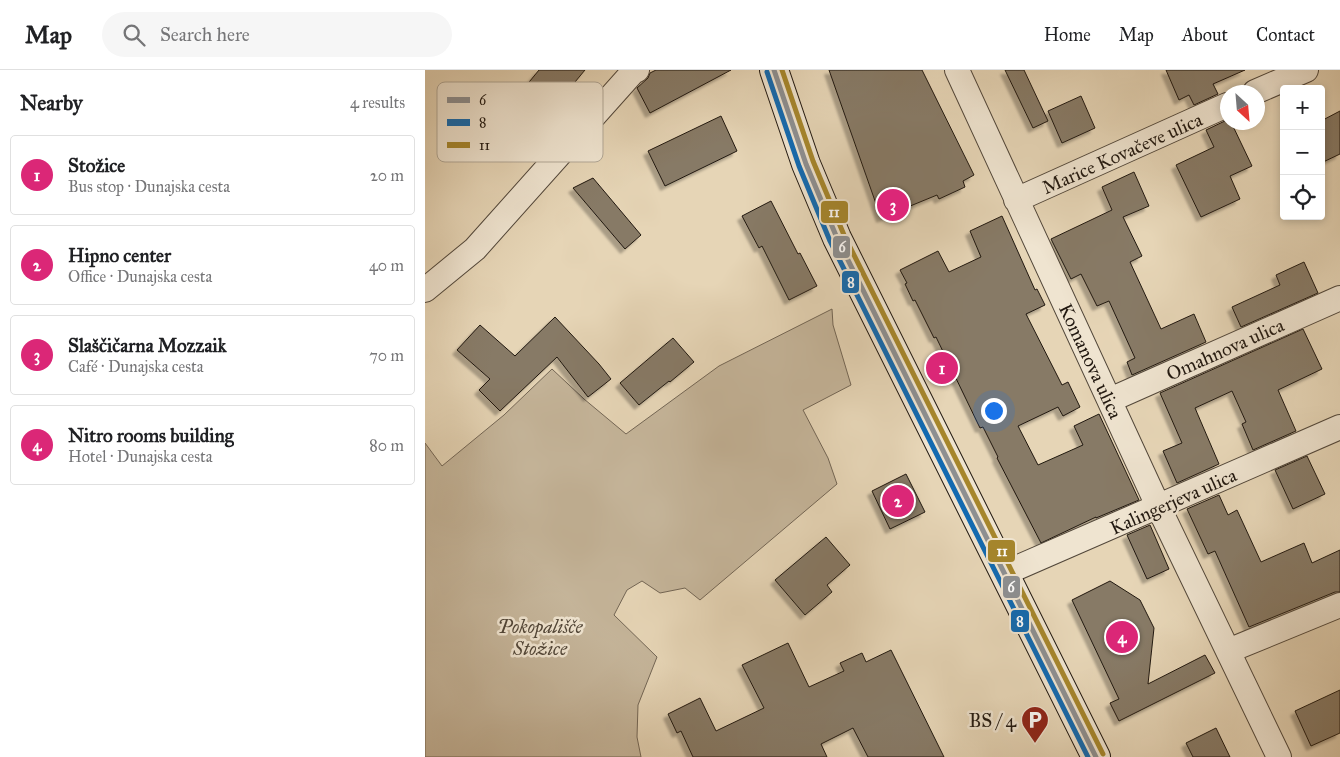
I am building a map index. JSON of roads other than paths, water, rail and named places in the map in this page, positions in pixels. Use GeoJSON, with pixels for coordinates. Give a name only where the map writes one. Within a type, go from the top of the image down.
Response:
{"type":"FeatureCollection","features":[{"type":"Feature","properties":{"kind":"main road"},"geometry":{"type":"LineString","coordinates":[[774,70],[806,164],[837,238],[1096,757]]}},
{"type":"Feature","properties":{"kind":"street"},"geometry":{"type":"LineString","coordinates":[[603,107],[637,70]]}},
{"type":"Feature","properties":{"kind":"street","name":"Komanova ulica"},"geometry":{"type":"LineString","coordinates":[[957,70],[1158,506],[1279,757]]}},
{"type":"Feature","properties":{"kind":"street"},"geometry":{"type":"LineString","coordinates":[[1265,87],[1295,72]]}},
{"type":"Feature","properties":{"kind":"street","name":"Marice Kovačeve ulica"},"geometry":{"type":"LineString","coordinates":[[1016,200],[1220,108]]}},
{"type":"Feature","properties":{"kind":"street"},"geometry":{"type":"LineString","coordinates":[[425,290],[475,249],[553,162]]}},
{"type":"Feature","properties":{"kind":"street","name":"Omahnova ulica"},"geometry":{"type":"LineString","coordinates":[[1110,400],[1340,298]]}},
{"type":"Feature","properties":{"kind":"street","name":"Kalingerjeva ulica"},"geometry":{"type":"LineString","coordinates":[[1005,573],[1340,427]]}},
{"type":"Feature","properties":{"kind":"street"},"geometry":{"type":"LineString","coordinates":[[1228,651],[1340,605]]}},
{"type":"Feature","properties":{"kind":"place","name":"Slaščičarna Mozzaik"},"geometry":{"type":"Point","coordinates":[893,205]}},
{"type":"Feature","properties":{"kind":"place","name":"Stožice"},"geometry":{"type":"Point","coordinates":[942,368]}},
{"type":"Feature","properties":{"kind":"place","name":"Hipno center"},"geometry":{"type":"Point","coordinates":[898,501]}},
{"type":"Feature","properties":{"kind":"place","name":"Nitro rooms building"},"geometry":{"type":"Point","coordinates":[1122,637]}},
{"type":"Feature","properties":{"kind":"place","name":"BS / 4"},"geometry":{"type":"Point","coordinates":[1035,744]}},
{"type":"Feature","properties":{"kind":"park label","name":"Pokopališče Stožice"},"geometry":{"type":"Point","coordinates":[540,637]}}]}
